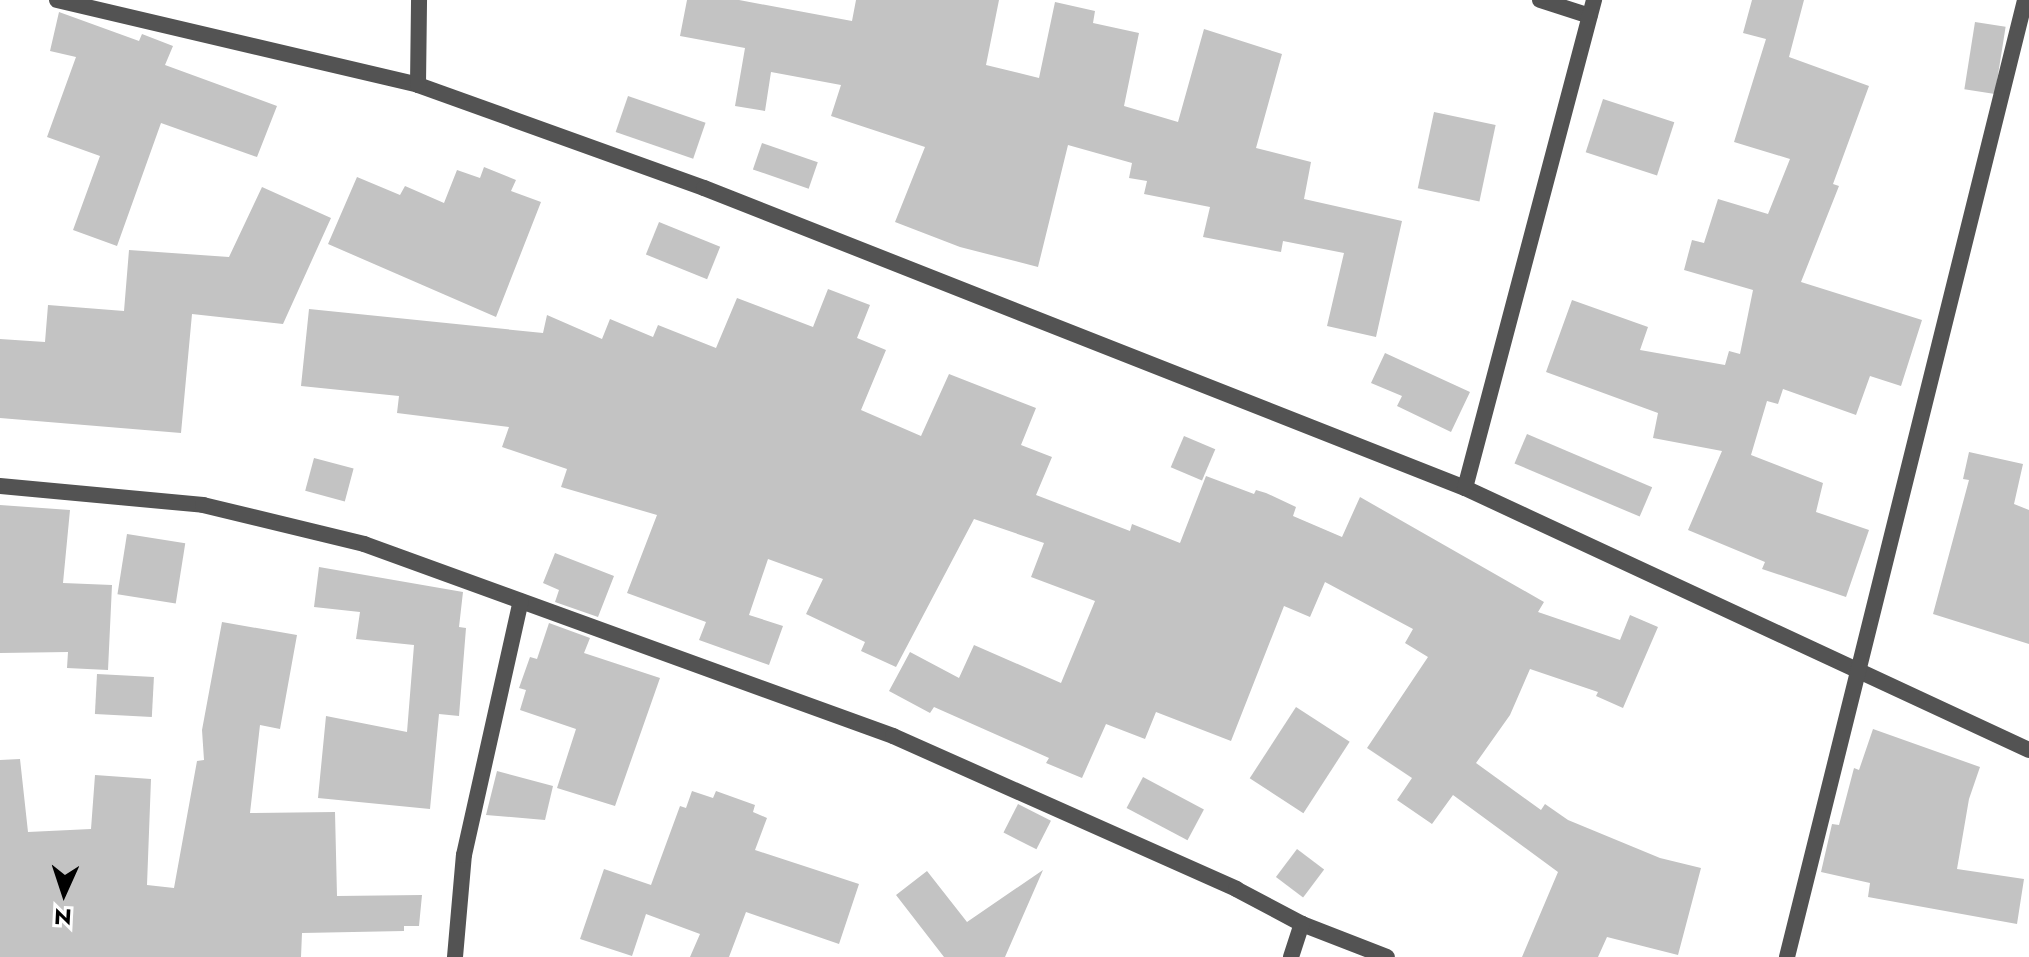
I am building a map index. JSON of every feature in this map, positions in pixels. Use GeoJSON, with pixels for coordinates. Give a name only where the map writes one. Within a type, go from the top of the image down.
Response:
{"type":"FeatureCollection","features":[{"type":"Feature","properties":{"kind":"street"},"geometry":{"type":"LineString","coordinates":[[57,0],[418,85],[704,188],[1465,488],[1596,553],[1858,668],[2029,750]]}},
{"type":"Feature","properties":{"kind":"street"},"geometry":{"type":"LineString","coordinates":[[418,85],[419,0]]}},
{"type":"Feature","properties":{"kind":"street"},"geometry":{"type":"LineString","coordinates":[[1465,488],[1592,8],[1540,0]]}},
{"type":"Feature","properties":{"kind":"street"},"geometry":{"type":"LineString","coordinates":[[1787,957],[2025,0]]}},
{"type":"Feature","properties":{"kind":"street"},"geometry":{"type":"LineString","coordinates":[[0,486],[203,505],[364,544],[893,736],[1236,889],[1302,924],[1387,957]]}},
{"type":"Feature","properties":{"kind":"street"},"geometry":{"type":"LineString","coordinates":[[455,957],[464,855],[521,601]]}},
{"type":"Feature","properties":{"kind":"street"},"geometry":{"type":"LineString","coordinates":[[1291,957],[1302,924]]}},
{"type":"Feature","properties":{"kind":"building"},"geometry":{"type":"Polygon","coordinates":[[[687,0],[739,0],[852,21],[856,0],[999,0],[986,65],[1039,78],[1055,2],[1095,11],[1093,23],[1139,33],[1124,106],[1178,122],[1204,29],[1282,54],[1256,148],[1311,162],[1304,199],[1402,221],[1376,337],[1327,326],[1344,253],[1283,241],[1281,252],[1203,237],[1210,207],[1144,194],[1147,181],[1129,178],[1132,163],[1068,145],[1038,267],[960,247],[895,222],[925,147],[831,116],[841,85],[771,72],[765,111],[735,106],[745,48],[680,36],[687,0]]]}},
{"type":"Feature","properties":{"kind":"building"},"geometry":{"type":"Polygon","coordinates":[[[1752,0],[1804,0],[1789,57],[1869,86],[1833,184],[1839,186],[1801,282],[1922,320],[1901,386],[1870,376],[1856,415],[1783,389],[1778,404],[1767,401],[1751,455],[1823,483],[1816,512],[1869,530],[1846,597],[1762,569],[1765,562],[1688,530],[1722,451],[1653,438],[1658,413],[1546,372],[1572,300],[1648,327],[1640,350],[1725,365],[1729,351],[1740,354],[1753,290],[1684,270],[1692,240],[1704,243],[1718,199],[1768,214],[1790,159],[1734,142],[1766,39],[1743,33],[1752,0]]]}},
{"type":"Feature","properties":{"kind":"building"},"geometry":{"type":"Polygon","coordinates":[[[59,12],[139,41],[142,34],[173,46],[165,65],[277,106],[257,157],[161,123],[117,246],[73,230],[100,156],[47,137],[76,57],[50,51],[59,12]]]}},
{"type":"Feature","properties":{"kind":"building"},"geometry":{"type":"Polygon","coordinates":[[[1975,22],[2006,27],[1995,94],[1964,89],[1975,22]]]}},
{"type":"Feature","properties":{"kind":"building"},"geometry":{"type":"Polygon","coordinates":[[[628,96],[706,123],[693,159],[616,132],[628,96]]]}},
{"type":"Feature","properties":{"kind":"building"},"geometry":{"type":"Polygon","coordinates":[[[1603,99],[1674,122],[1657,175],[1586,152],[1603,99]]]}},
{"type":"Feature","properties":{"kind":"building"},"geometry":{"type":"Polygon","coordinates":[[[1434,112],[1496,125],[1479,201],[1418,188],[1434,112]]]}},
{"type":"Feature","properties":{"kind":"building"},"geometry":{"type":"Polygon","coordinates":[[[762,143],[818,162],[809,189],[753,169],[762,143]]]}},
{"type":"Feature","properties":{"kind":"building"},"geometry":{"type":"Polygon","coordinates":[[[484,167],[516,180],[511,191],[541,202],[496,317],[328,244],[357,177],[400,195],[405,186],[444,203],[457,170],[480,178],[484,167]]]}},
{"type":"Feature","properties":{"kind":"building"},"geometry":{"type":"Polygon","coordinates":[[[262,187],[331,218],[283,324],[192,314],[181,433],[0,418],[0,339],[45,342],[48,305],[124,311],[129,250],[229,257],[262,187]]]}},
{"type":"Feature","properties":{"kind":"building"},"geometry":{"type":"Polygon","coordinates":[[[659,222],[720,247],[707,279],[646,254],[659,222]]]}},
{"type":"Feature","properties":{"kind":"building"},"geometry":{"type":"Polygon","coordinates":[[[828,289],[870,305],[857,338],[886,350],[861,410],[921,436],[949,374],[1036,408],[1021,445],[1052,457],[1036,495],[1130,531],[1132,524],[1180,543],[1206,476],[1254,494],[1256,490],[1266,493],[1296,507],[1293,516],[1342,537],[1360,497],[1544,602],[1538,612],[1620,640],[1630,615],[1658,627],[1623,708],[1596,696],[1598,692],[1530,669],[1510,715],[1476,763],[1541,810],[1545,804],[1568,820],[1660,858],[1701,868],[1678,955],[1607,937],[1598,957],[1522,957],[1558,872],[1453,795],[1432,824],[1397,800],[1412,778],[1367,748],[1428,657],[1405,643],[1413,629],[1325,582],[1310,617],[1284,606],[1231,741],[1156,712],[1145,739],[1106,724],[1082,778],[1046,763],[1049,758],[934,707],[930,713],[889,691],[910,652],[959,678],[974,645],[1061,683],[1095,601],[1031,577],[1044,543],[974,519],[896,667],[861,651],[865,642],[806,614],[823,579],[768,559],[749,615],[783,626],[769,665],[699,640],[706,622],[627,593],[657,515],[561,487],[567,469],[502,447],[509,427],[397,413],[399,396],[301,386],[309,309],[543,333],[547,315],[602,339],[610,319],[653,337],[658,325],[716,348],[737,298],[813,327],[828,289]]]}},
{"type":"Feature","properties":{"kind":"building"},"geometry":{"type":"Polygon","coordinates":[[[1385,353],[1470,392],[1451,432],[1397,406],[1402,396],[1371,383],[1385,353]]]}},
{"type":"Feature","properties":{"kind":"building"},"geometry":{"type":"Polygon","coordinates":[[[1527,434],[1652,487],[1640,517],[1514,463],[1527,434]]]}},
{"type":"Feature","properties":{"kind":"building"},"geometry":{"type":"Polygon","coordinates":[[[1184,436],[1215,449],[1202,481],[1171,467],[1184,436]]]}},
{"type":"Feature","properties":{"kind":"building"},"geometry":{"type":"Polygon","coordinates":[[[1969,452],[2023,464],[2014,504],[2029,510],[2029,644],[1933,614],[1969,480],[1963,479],[1969,452]]]}},
{"type":"Feature","properties":{"kind":"building"},"geometry":{"type":"Polygon","coordinates":[[[314,458],[354,469],[345,501],[305,491],[314,458]]]}},
{"type":"Feature","properties":{"kind":"building"},"geometry":{"type":"Polygon","coordinates":[[[0,505],[70,510],[63,583],[112,585],[108,670],[67,668],[68,652],[0,653],[0,505]]]}},
{"type":"Feature","properties":{"kind":"building"},"geometry":{"type":"Polygon","coordinates":[[[127,534],[185,543],[176,603],[117,594],[127,534]]]}},
{"type":"Feature","properties":{"kind":"building"},"geometry":{"type":"Polygon","coordinates":[[[555,553],[614,576],[598,617],[555,602],[559,590],[543,583],[555,553]]]}},
{"type":"Feature","properties":{"kind":"building"},"geometry":{"type":"Polygon","coordinates":[[[319,567],[463,592],[459,627],[466,628],[459,716],[439,714],[430,809],[318,798],[326,716],[407,732],[414,645],[356,639],[360,612],[314,607],[319,567]]]}},
{"type":"Feature","properties":{"kind":"building"},"geometry":{"type":"Polygon","coordinates":[[[222,622],[297,635],[280,729],[260,725],[250,813],[335,812],[337,896],[422,895],[419,926],[404,926],[404,931],[302,933],[301,957],[0,957],[0,760],[20,759],[28,832],[91,829],[95,775],[151,779],[147,885],[174,888],[197,761],[204,760],[202,730],[222,622]]]}},
{"type":"Feature","properties":{"kind":"building"},"geometry":{"type":"Polygon","coordinates":[[[549,623],[590,638],[584,653],[660,678],[615,806],[557,788],[576,729],[520,710],[526,690],[519,688],[530,657],[537,659],[549,623]]]}},
{"type":"Feature","properties":{"kind":"building"},"geometry":{"type":"Polygon","coordinates":[[[97,674],[154,677],[152,717],[95,714],[97,674]]]}},
{"type":"Feature","properties":{"kind":"building"},"geometry":{"type":"Polygon","coordinates":[[[1296,707],[1350,742],[1303,813],[1250,778],[1296,707]]]}},
{"type":"Feature","properties":{"kind":"building"},"geometry":{"type":"Polygon","coordinates":[[[1873,729],[1980,767],[1969,799],[1957,869],[2024,879],[2017,924],[1868,897],[1870,883],[1821,872],[1832,824],[1839,825],[1854,768],[1859,770],[1873,729]]]}},
{"type":"Feature","properties":{"kind":"building"},"geometry":{"type":"Polygon","coordinates":[[[497,771],[553,786],[545,820],[486,815],[497,771]]]}},
{"type":"Feature","properties":{"kind":"building"},"geometry":{"type":"Polygon","coordinates":[[[1143,777],[1204,809],[1187,840],[1127,808],[1143,777]]]}},
{"type":"Feature","properties":{"kind":"building"},"geometry":{"type":"Polygon","coordinates":[[[692,791],[713,798],[716,791],[755,805],[753,812],[767,818],[755,850],[859,884],[839,944],[746,912],[729,957],[690,957],[700,934],[646,914],[632,956],[580,939],[604,869],[651,885],[680,806],[686,808],[692,791]]]}},
{"type":"Feature","properties":{"kind":"building"},"geometry":{"type":"Polygon","coordinates":[[[1018,804],[1051,821],[1036,849],[1003,833],[1018,804]]]}},
{"type":"Feature","properties":{"kind":"building"},"geometry":{"type":"Polygon","coordinates":[[[1297,849],[1324,869],[1303,897],[1276,877],[1297,849]]]}},
{"type":"Feature","properties":{"kind":"building"},"geometry":{"type":"Polygon","coordinates":[[[1043,870],[1005,957],[944,957],[896,895],[927,871],[967,922],[1043,870]]]}}]}
